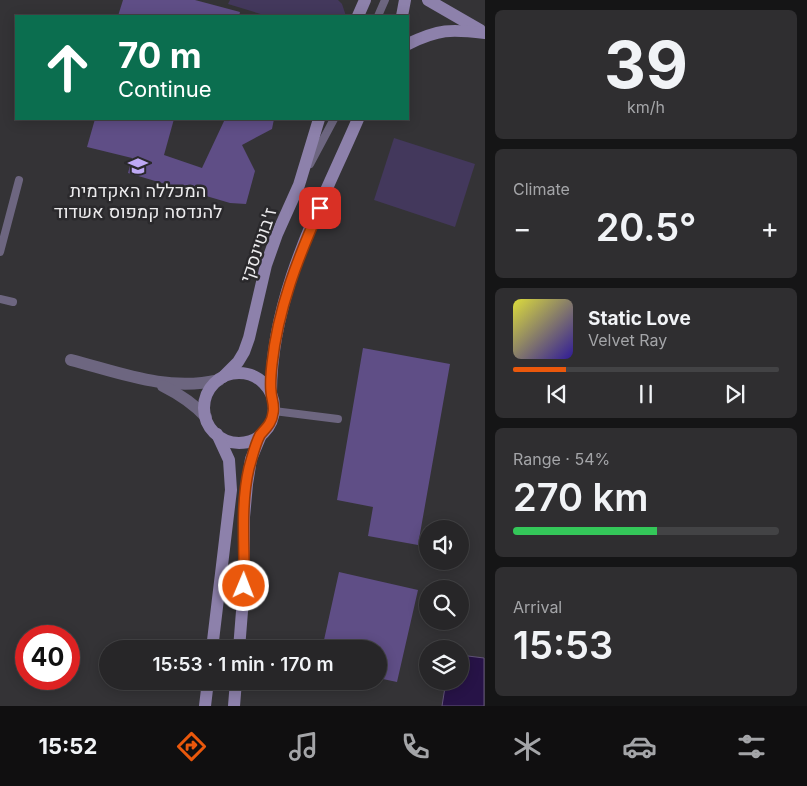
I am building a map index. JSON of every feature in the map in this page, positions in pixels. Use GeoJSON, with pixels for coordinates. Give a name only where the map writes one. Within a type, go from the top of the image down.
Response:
{"type":"FeatureCollection","features":[{"type":"Feature","properties":{"kind":"street"},"geometry":{"type":"LineString","coordinates":[[358,15],[365,0]]}},
{"type":"Feature","properties":{"kind":"street"},"geometry":{"type":"LineString","coordinates":[[402,15],[405,0]]}},
{"type":"Feature","properties":{"kind":"street"},"geometry":{"type":"LineString","coordinates":[[428,0],[484,32]]}},
{"type":"Feature","properties":{"kind":"street"},"geometry":{"type":"LineString","coordinates":[[409,44],[444,30],[484,32]]}},
{"type":"Feature","properties":{"kind":"street","name":"ז'בוטינסקי"},"geometry":{"type":"LineString","coordinates":[[221,379],[238,362],[244,352],[253,325],[266,265],[277,234],[299,185],[319,120]]}},
{"type":"Feature","properties":{"kind":"street"},"geometry":{"type":"LineString","coordinates":[[221,379],[211,387],[207,396],[205,406],[206,417],[210,427],[226,440],[239,442],[253,440],[261,435],[270,425],[274,411],[270,393],[274,348],[284,299],[296,261],[358,120]]}},
{"type":"Feature","properties":{"kind":"street"},"geometry":{"type":"LineString","coordinates":[[71,360],[156,383],[176,392],[194,405],[206,417]]}},
{"type":"Feature","properties":{"kind":"street"},"geometry":{"type":"LineString","coordinates":[[156,383],[193,384],[221,379],[233,374],[249,375],[262,382],[270,393]]}},
{"type":"Feature","properties":{"kind":"street"},"geometry":{"type":"LineString","coordinates":[[213,640],[231,490],[229,460],[217,434]]}},
{"type":"Feature","properties":{"kind":"street"},"geometry":{"type":"LineString","coordinates":[[240,640],[244,586],[248,471],[261,435]]}},
{"type":"Feature","properties":{"kind":"street"},"geometry":{"type":"LineString","coordinates":[[205,706],[207,690]]}},
{"type":"Feature","properties":{"kind":"street"},"geometry":{"type":"LineString","coordinates":[[234,705],[235,690]]}},
{"type":"Feature","properties":{"kind":"lane"},"geometry":{"type":"LineString","coordinates":[[378,15],[385,0]]}},
{"type":"Feature","properties":{"kind":"lane"},"geometry":{"type":"LineString","coordinates":[[299,185],[333,120]]}},
{"type":"Feature","properties":{"kind":"lane"},"geometry":{"type":"LineString","coordinates":[[0,252],[18,180]]}},
{"type":"Feature","properties":{"kind":"lane"},"geometry":{"type":"LineString","coordinates":[[0,299],[13,302]]}},
{"type":"Feature","properties":{"kind":"lane"},"geometry":{"type":"LineString","coordinates":[[274,411],[338,419]]}},
{"type":"Feature","properties":{"kind":"shaded area"},"geometry":{"type":"Polygon","coordinates":[[[230,0],[338,0],[342,4],[346,15],[264,15],[228,4],[230,0]]]}},
{"type":"Feature","properties":{"kind":"shaded area"},"geometry":{"type":"Polygon","coordinates":[[[394,138],[475,164],[455,227],[374,200],[394,138]]]}},
{"type":"Feature","properties":{"kind":"shaded area"},"geometry":{"type":"Polygon","coordinates":[[[469,656],[484,658],[484,706],[442,706],[445,690],[469,690],[469,656]]]}},
{"type":"Feature","properties":{"kind":"building"},"geometry":{"type":"Polygon","coordinates":[[[123,0],[195,0],[240,12],[239,15],[118,15],[123,0]]]}},
{"type":"Feature","properties":{"kind":"building"},"geometry":{"type":"Polygon","coordinates":[[[95,120],[174,120],[164,155],[202,168],[225,120],[274,120],[272,129],[242,145],[255,171],[246,204],[230,203],[128,173],[132,158],[87,147],[95,120]]]}},
{"type":"Feature","properties":{"kind":"building"},"geometry":{"type":"Polygon","coordinates":[[[363,348],[450,364],[422,520],[419,520],[418,545],[368,536],[373,507],[337,500],[363,348]]]}},
{"type":"Feature","properties":{"kind":"building"},"geometry":{"type":"Polygon","coordinates":[[[339,572],[418,590],[397,682],[387,680],[387,640],[324,640],[339,572]]]}},
{"type":"Feature","properties":{"kind":"place","name":"המכללה האקדמית להנדסה קמפוס אשדוד"},"geometry":{"type":"Point","coordinates":[138,166]}},
{"type":"Feature","properties":{"kind":"route"},"geometry":{"type":"LineString","coordinates":[[244,586],[244,518],[248,471],[261,435],[270,425],[273,416],[274,407],[270,393],[271,374],[275,340],[284,299],[296,261],[320,208]]}}]}
